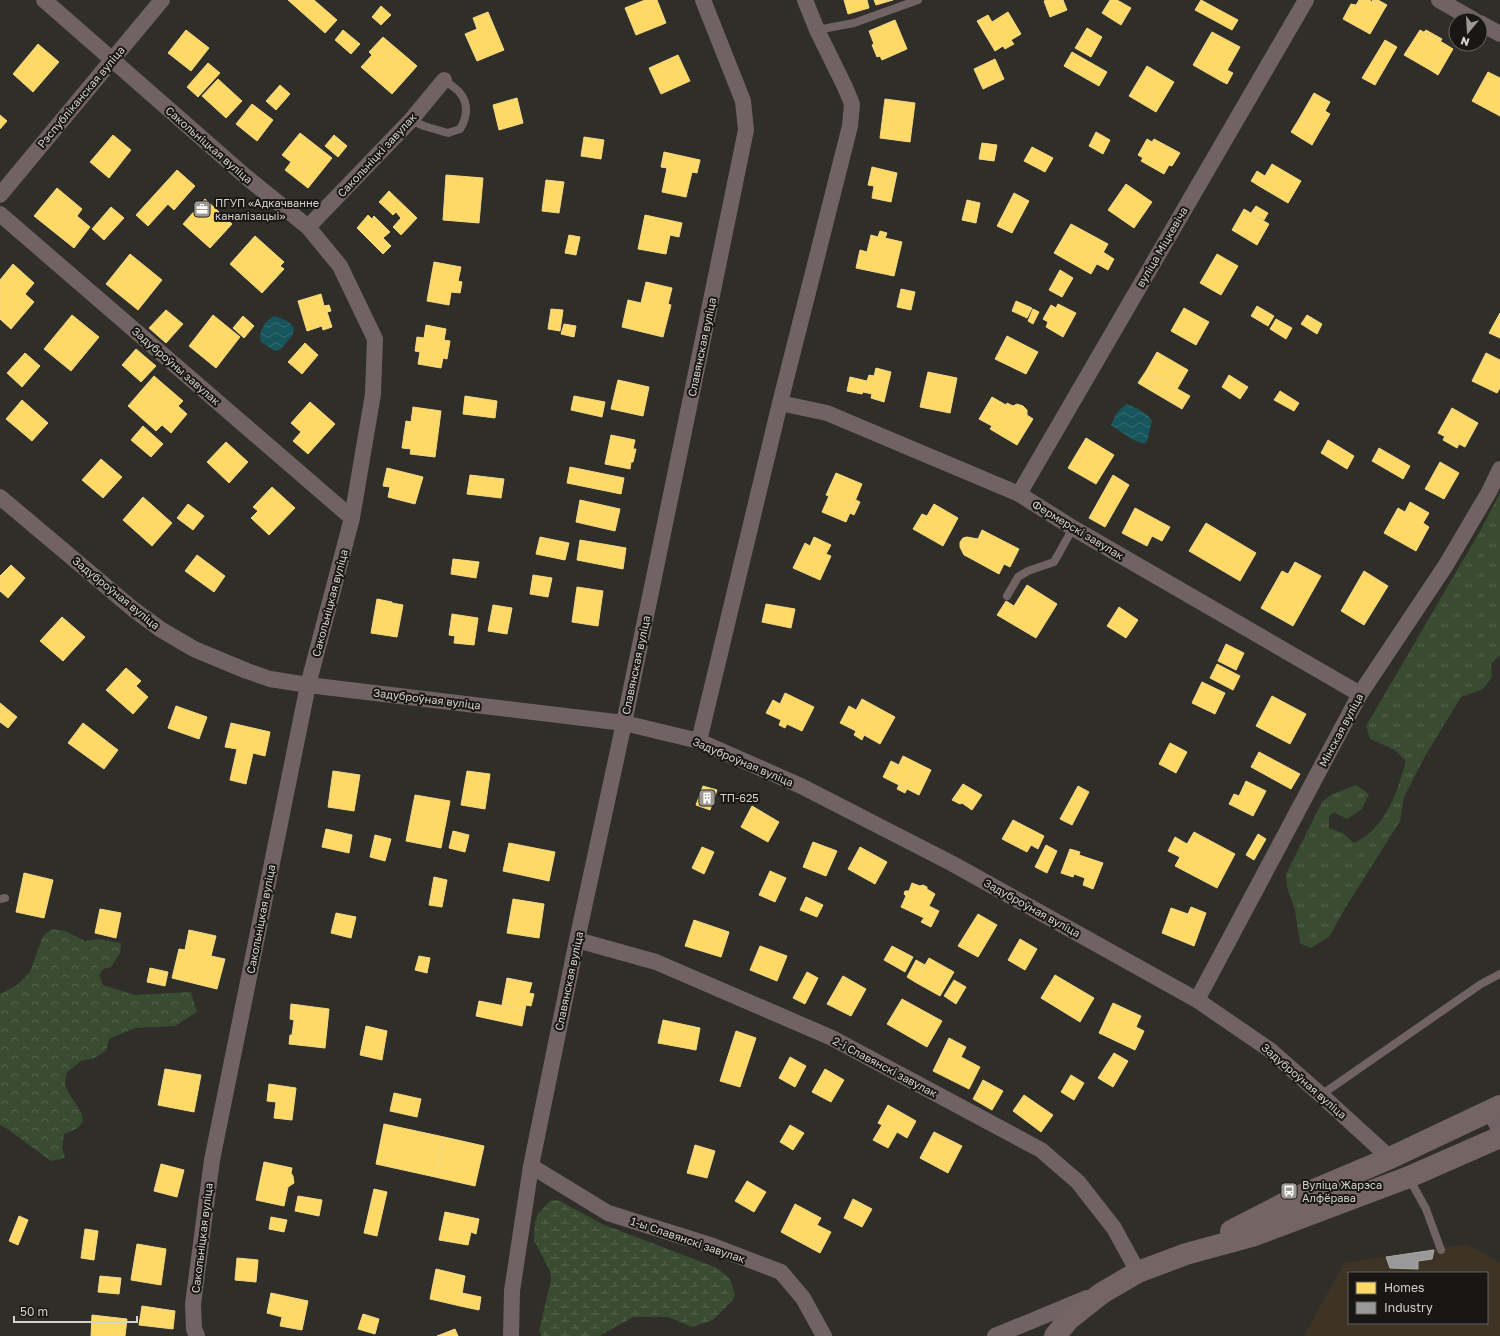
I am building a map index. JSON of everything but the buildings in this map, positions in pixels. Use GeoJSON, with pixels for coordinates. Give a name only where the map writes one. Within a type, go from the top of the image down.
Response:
{"type":"FeatureCollection","features":[{"type":"Feature","properties":{"kind":"main road"},"geometry":{"type":"LineString","coordinates":[[1186,1254],[1293,1199],[1390,1158],[1495,1109]]}},
{"type":"Feature","properties":{"kind":"main road"},"geometry":{"type":"LineString","coordinates":[[1055,1336],[1069,1319],[1102,1292],[1138,1272],[1186,1254],[1252,1236],[1409,1177],[1500,1137]]}},
{"type":"Feature","properties":{"kind":"main road"},"geometry":{"type":"LineString","coordinates":[[1390,1158],[1409,1177]]}},
{"type":"Feature","properties":{"kind":"street","name":"Сакольніцкая вуліца"},"geometry":{"type":"LineString","coordinates":[[44,0],[245,176],[308,227],[340,266],[375,339],[372,394],[352,518],[308,685],[212,1160],[193,1304],[194,1329],[197,1336]]}},
{"type":"Feature","properties":{"kind":"street","name":"Рэспубліканская вуліца"},"geometry":{"type":"LineString","coordinates":[[0,195],[162,0]]}},
{"type":"Feature","properties":{"kind":"street","name":"Славянская вуліца"},"geometry":{"type":"LineString","coordinates":[[511,1336],[512,1291],[530,1166],[624,723],[746,130],[743,101],[703,0]]}},
{"type":"Feature","properties":{"kind":"street"},"geometry":{"type":"LineString","coordinates":[[699,741],[780,403],[850,126],[852,104],[816,30],[805,0]]}},
{"type":"Feature","properties":{"kind":"street","name":"вуліца Міцкевіча"},"geometry":{"type":"LineString","coordinates":[[1018,494],[1306,0]]}},
{"type":"Feature","properties":{"kind":"street"},"geometry":{"type":"LineString","coordinates":[[1438,0],[1460,12]]}},
{"type":"Feature","properties":{"kind":"street"},"geometry":{"type":"LineString","coordinates":[[1488,27],[1500,34]]}},
{"type":"Feature","properties":{"kind":"street","name":"Сакольніцкі завулак"},"geometry":{"type":"LineString","coordinates":[[308,227],[411,120],[444,80]]}},
{"type":"Feature","properties":{"kind":"street","name":"Задуброўны завулак"},"geometry":{"type":"LineString","coordinates":[[0,214],[352,518]]}},
{"type":"Feature","properties":{"kind":"street","name":"Фермерскі завулак"},"geometry":{"type":"LineString","coordinates":[[780,403],[827,413],[1018,494],[1073,528],[1360,694]]}},
{"type":"Feature","properties":{"kind":"street","name":"Мінская вуліца"},"geometry":{"type":"LineString","coordinates":[[1198,1000],[1360,694],[1446,565],[1489,492],[1500,469]]}},
{"type":"Feature","properties":{"kind":"street","name":"Задуброўная вуліца"},"geometry":{"type":"LineString","coordinates":[[0,497],[133,609],[160,629],[194,649],[247,671],[270,679],[308,685],[624,723],[699,741],[801,786],[953,864],[1198,1000],[1270,1050],[1390,1158]]}},
{"type":"Feature","properties":{"kind":"street","name":"2-і Славянскі завулак"},"geometry":{"type":"LineString","coordinates":[[577,940],[656,962],[832,1038],[1041,1150],[1078,1182],[1114,1228],[1138,1272]]}},
{"type":"Feature","properties":{"kind":"street"},"geometry":{"type":"LineString","coordinates":[[1495,1109],[1500,1130]]}},
{"type":"Feature","properties":{"kind":"street","name":"1-ы Славянскі завулак"},"geometry":{"type":"LineString","coordinates":[[530,1166],[608,1213],[713,1246],[781,1272],[803,1298],[824,1336]]}},
{"type":"Feature","properties":{"kind":"street"},"geometry":{"type":"LineString","coordinates":[[996,1336],[1102,1292]]}},
{"type":"Feature","properties":{"kind":"lane"},"geometry":{"type":"LineString","coordinates":[[816,30],[854,23],[918,0]]}},
{"type":"Feature","properties":{"kind":"lane"},"geometry":{"type":"LineString","coordinates":[[411,120],[424,126],[448,133],[460,130],[464,123],[467,106],[460,92],[444,80]]}},
{"type":"Feature","properties":{"kind":"lane"},"geometry":{"type":"LineString","coordinates":[[1007,596],[1018,577],[1028,571],[1054,562],[1073,528]]}},
{"type":"Feature","properties":{"kind":"lane"},"geometry":{"type":"LineString","coordinates":[[1321,1095],[1482,984],[1500,974]]}},
{"type":"Feature","properties":{"kind":"lane"},"geometry":{"type":"LineString","coordinates":[[1409,1177],[1426,1209],[1441,1250]]}},
{"type":"Feature","properties":{"kind":"shaded area"},"geometry":{"type":"Polygon","coordinates":[[[1467,1244],[1500,1263],[1500,1336],[1304,1336],[1344,1263],[1467,1244]]]}},
{"type":"Feature","properties":{"kind":"green space"},"geometry":{"type":"Polygon","coordinates":[[[1500,493],[1500,655],[1491,664],[1492,677],[1483,689],[1461,697],[1425,756],[1404,797],[1400,821],[1344,910],[1329,937],[1311,948],[1300,943],[1295,910],[1287,887],[1286,874],[1322,802],[1331,795],[1356,785],[1369,794],[1362,809],[1347,819],[1334,812],[1329,816],[1329,828],[1343,833],[1354,843],[1374,828],[1389,808],[1399,785],[1406,761],[1395,750],[1370,739],[1366,726],[1479,533],[1500,493]]]}},
{"type":"Feature","properties":{"kind":"green space"},"geometry":{"type":"Polygon","coordinates":[[[52,929],[65,931],[85,941],[98,939],[121,943],[120,953],[111,967],[103,969],[99,975],[103,985],[135,995],[191,992],[197,1012],[175,1026],[135,1028],[109,1039],[106,1051],[94,1058],[81,1061],[67,1072],[65,1085],[82,1114],[83,1119],[81,1125],[64,1134],[62,1148],[65,1158],[51,1161],[0,1125],[0,994],[17,985],[30,972],[43,936],[52,929]]]}},
{"type":"Feature","properties":{"kind":"green space"},"geometry":{"type":"Polygon","coordinates":[[[558,1200],[602,1224],[717,1268],[730,1279],[735,1295],[731,1302],[713,1320],[692,1327],[668,1317],[633,1317],[599,1336],[542,1336],[539,1331],[551,1280],[550,1271],[534,1240],[535,1222],[538,1214],[550,1201],[558,1200]]]}},
{"type":"Feature","properties":{"kind":"water"},"geometry":{"type":"Polygon","coordinates":[[[274,316],[289,323],[293,326],[294,330],[293,334],[280,350],[275,351],[261,342],[260,338],[261,330],[274,316]]]}},
{"type":"Feature","properties":{"kind":"water"},"geometry":{"type":"Polygon","coordinates":[[[1126,404],[1144,413],[1152,421],[1148,439],[1145,444],[1133,440],[1111,425],[1116,414],[1126,404]]]}},
{"type":"Feature","properties":{"kind":"place","name":"ПГУП «Адкачванне каналізацыі»"},"geometry":{"type":"Point","coordinates":[202,209]}},
{"type":"Feature","properties":{"kind":"place","name":"ТП-625"},"geometry":{"type":"Point","coordinates":[707,798]}},
{"type":"Feature","properties":{"kind":"place","name":"Вуліца Жарэса Алфёрава"},"geometry":{"type":"Point","coordinates":[1289,1191]}}]}
